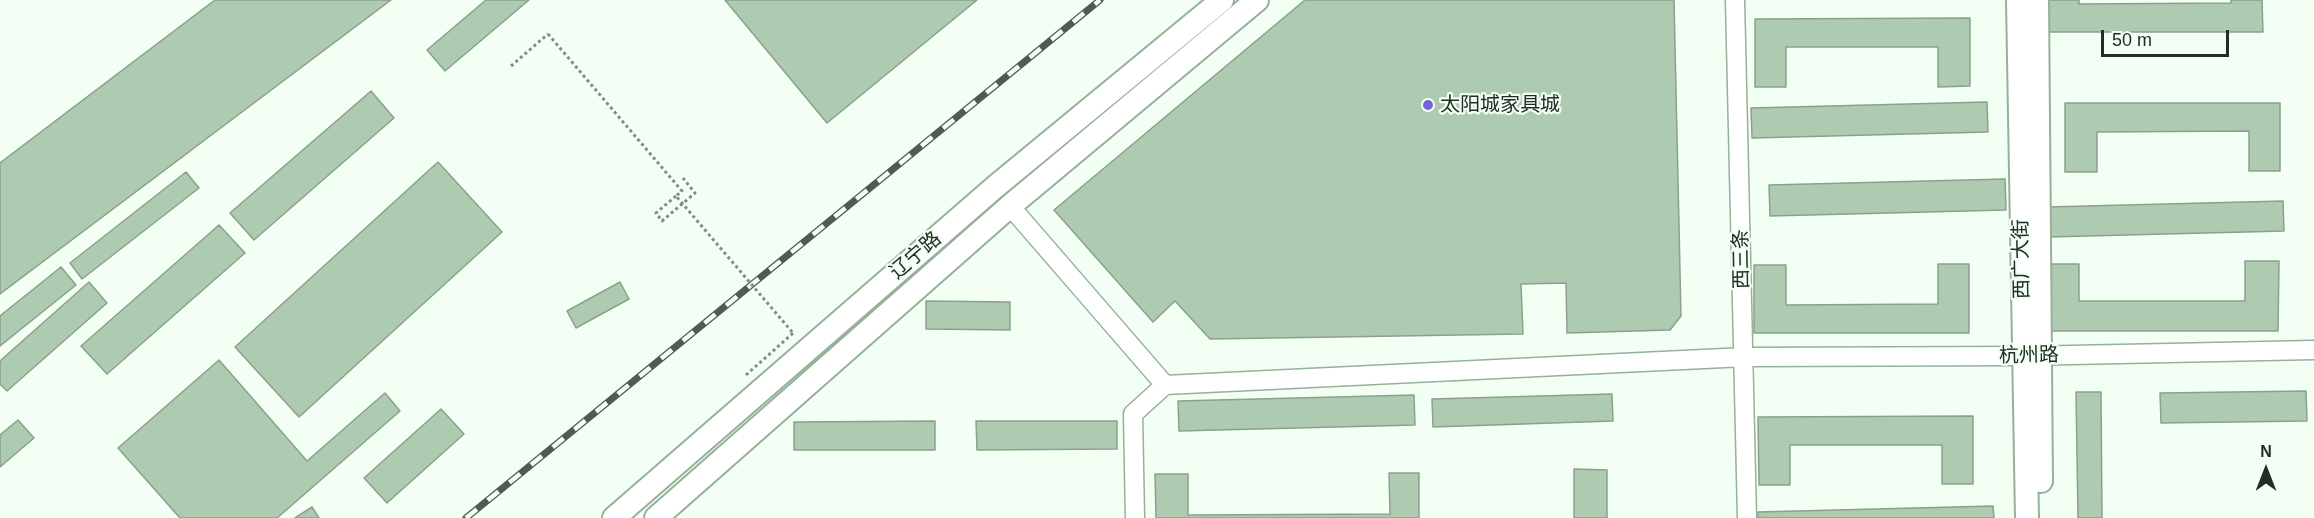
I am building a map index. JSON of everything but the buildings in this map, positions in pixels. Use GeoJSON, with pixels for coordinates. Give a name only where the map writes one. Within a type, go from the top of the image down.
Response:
{"type":"FeatureCollection","features":[{"type":"Feature","properties":{"kind":"main road","name":"辽宁路"},"geometry":{"type":"LineString","coordinates":[[614,518],[986,195],[1222,0]]}},
{"type":"Feature","properties":{"kind":"main road","name":"辽宁路"},"geometry":{"type":"LineString","coordinates":[[656,518],[1010,206],[1257,0]]}},
{"type":"Feature","properties":{"kind":"main road","name":"西广大街"},"geometry":{"type":"LineString","coordinates":[[2018,0],[2032,356],[2027,518]]}},
{"type":"Feature","properties":{"kind":"main road"},"geometry":{"type":"LineString","coordinates":[[2037,0],[2032,356],[2043,518]]}},
{"type":"Feature","properties":{"kind":"street","name":"西三条"},"geometry":{"type":"LineString","coordinates":[[1735,0],[1747,518]]}},
{"type":"Feature","properties":{"kind":"street"},"geometry":{"type":"LineString","coordinates":[[1010,206],[1165,385],[1133,414],[1135,518]]}},
{"type":"Feature","properties":{"kind":"street","name":"杭州路"},"geometry":{"type":"LineString","coordinates":[[1165,385],[1745,357],[2032,356],[2314,350]]}},
{"type":"Feature","properties":{"kind":"path"},"geometry":{"type":"LineString","coordinates":[[511,66],[548,34],[682,191],[656,213],[662,220],[695,193],[683,178]]}},
{"type":"Feature","properties":{"kind":"path"},"geometry":{"type":"LineString","coordinates":[[676,196],[792,333],[746,375]]}},
{"type":"Feature","properties":{"kind":"railway"},"geometry":{"type":"LineString","coordinates":[[466,518],[1100,0]]}},
{"type":"Feature","properties":{"kind":"place","name":"太阳城家具城"},"geometry":{"type":"Point","coordinates":[1428,105]}}]}
